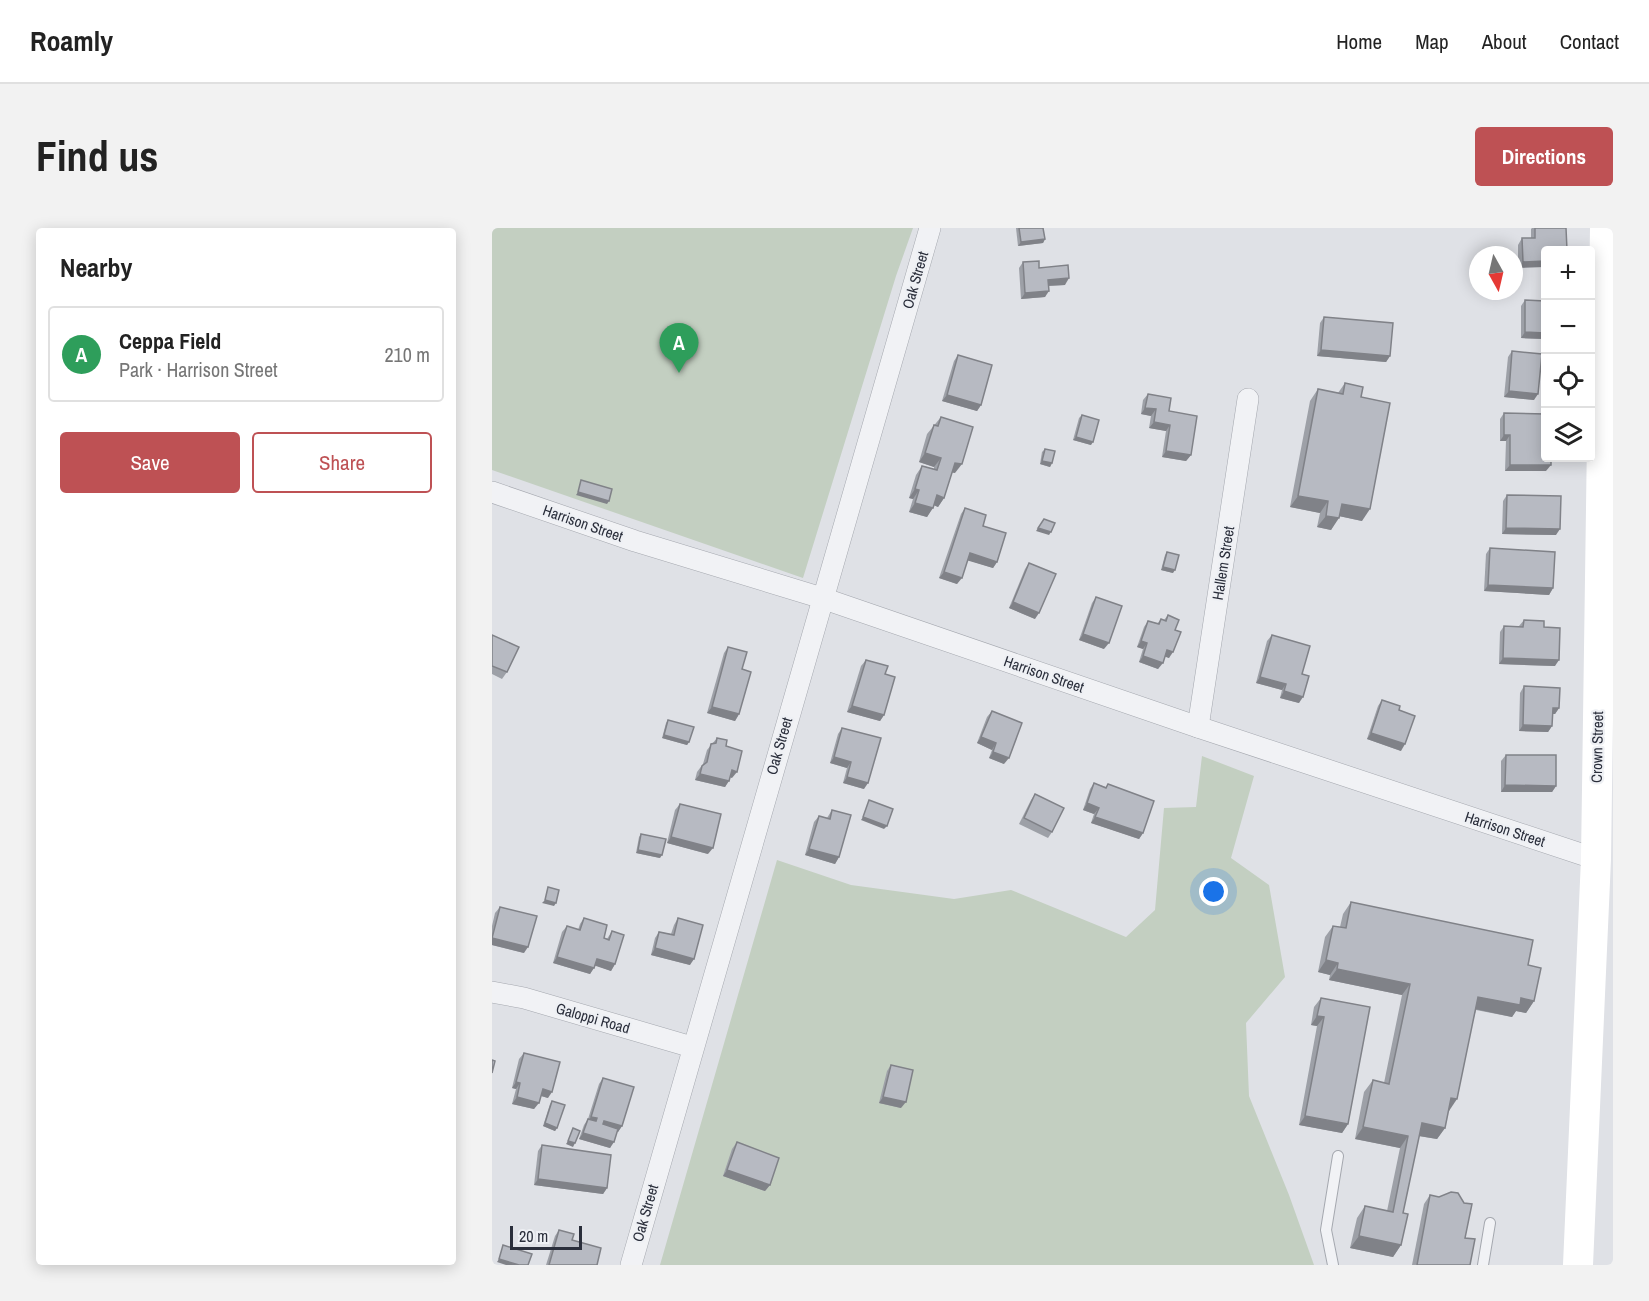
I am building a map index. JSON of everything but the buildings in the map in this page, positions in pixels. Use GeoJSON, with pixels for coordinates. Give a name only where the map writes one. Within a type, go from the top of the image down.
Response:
{"type":"FeatureCollection","features":[{"type":"Feature","properties":{"kind":"street","name":"Oak Street"},"geometry":{"type":"LineString","coordinates":[[631,1265],[930,228]]}},
{"type":"Feature","properties":{"kind":"street","name":"Crown Street"},"geometry":{"type":"LineString","coordinates":[[1578,1265],[1596,859],[1605,228]]}},
{"type":"Feature","properties":{"kind":"street","name":"Hallem Street"},"geometry":{"type":"LineString","coordinates":[[1198,727],[1248,399]]}},
{"type":"Feature","properties":{"kind":"street","name":"Harrison Street"},"geometry":{"type":"LineString","coordinates":[[492,492],[635,541],[822,598],[1198,727],[1596,859]]}},
{"type":"Feature","properties":{"kind":"street","name":"Galoppi Road"},"geometry":{"type":"LineString","coordinates":[[492,992],[524,998],[692,1047]]}},
{"type":"Feature","properties":{"kind":"lane"},"geometry":{"type":"LineString","coordinates":[[1333,1265],[1326,1230],[1338,1156]]}},
{"type":"Feature","properties":{"kind":"lane"},"geometry":{"type":"LineString","coordinates":[[1482,1265],[1490,1223]]}},
{"type":"Feature","properties":{"kind":"green space"},"geometry":{"type":"Polygon","coordinates":[[[492,228],[913,228],[896,276],[803,578],[492,470],[492,228]]]}},
{"type":"Feature","properties":{"kind":"green space"},"geometry":{"type":"Polygon","coordinates":[[[1202,756],[1254,776],[1231,858],[1269,885],[1285,977],[1246,1023],[1249,1096],[1314,1265],[660,1265],[777,860],[851,885],[954,899],[1011,890],[1126,937],[1155,910],[1164,808],[1196,807],[1202,756]]]}},
{"type":"Feature","properties":{"kind":"place","name":"Ceppa Field"},"geometry":{"type":"Point","coordinates":[679,373]}}]}
